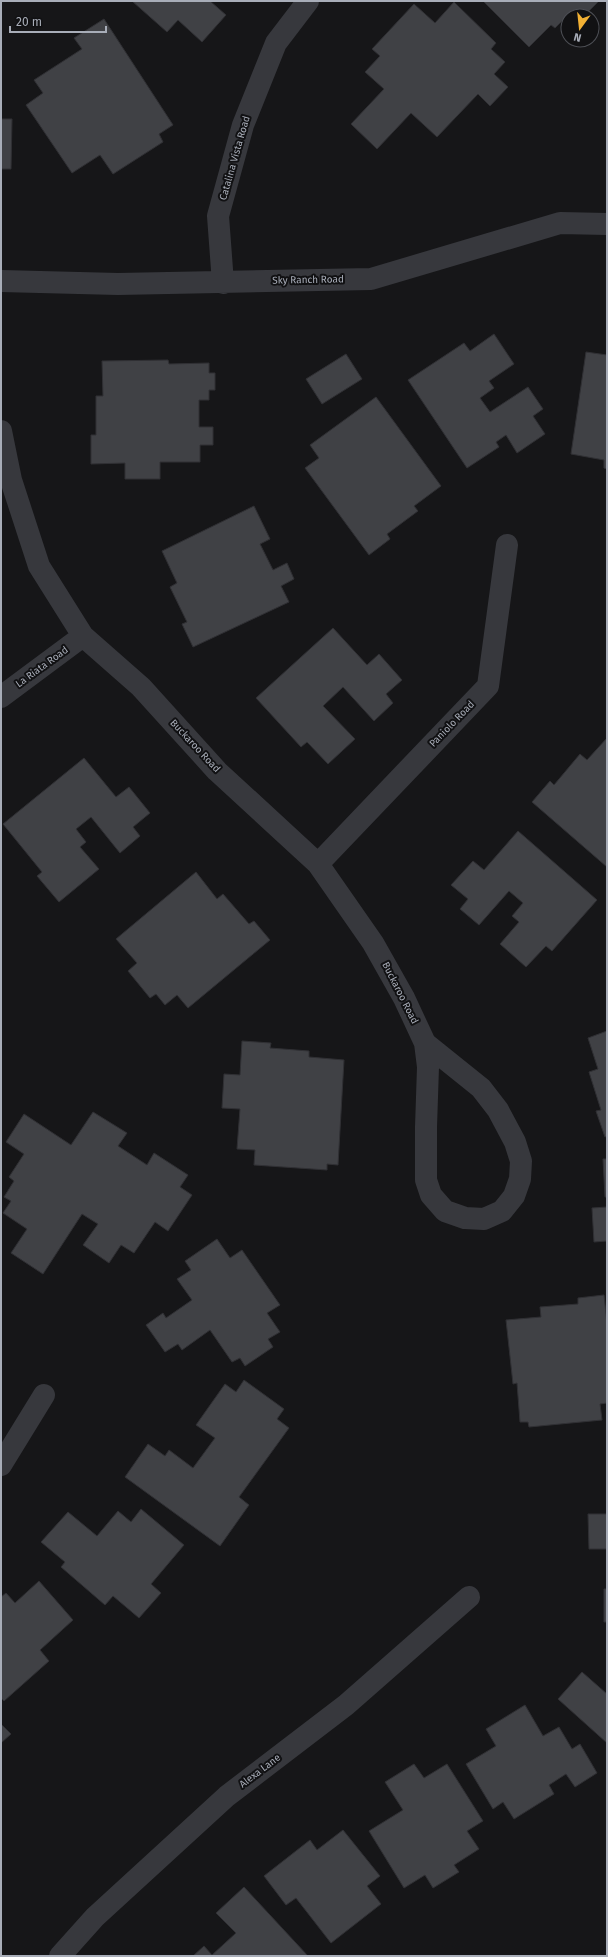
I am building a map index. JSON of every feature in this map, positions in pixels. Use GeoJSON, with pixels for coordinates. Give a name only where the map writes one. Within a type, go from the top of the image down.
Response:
{"type":"FeatureCollection","features":[{"type":"Feature","properties":{"kind":"street","name":"Catalina Vista Road"},"geometry":{"type":"LineString","coordinates":[[223,282],[218,216],[243,125],[276,43],[308,1]]}},
{"type":"Feature","properties":{"kind":"street","name":"Sky Ranch Road"},"geometry":{"type":"LineString","coordinates":[[1,281],[118,284],[371,279],[560,223],[607,224]]}},
{"type":"Feature","properties":{"kind":"street","name":"Buckaroo Road"},"geometry":{"type":"LineString","coordinates":[[1,431],[11,480],[39,566],[83,636],[141,687],[217,771],[318,864],[373,943],[404,998],[424,1043],[428,1067],[426,1180],[431,1195],[445,1211],[465,1218],[484,1219],[502,1211],[514,1196],[520,1179],[521,1162],[514,1142],[498,1110],[481,1088],[424,1043]]}},
{"type":"Feature","properties":{"kind":"street","name":"Paniolo Road"},"geometry":{"type":"LineString","coordinates":[[318,864],[488,686],[507,546]]}},
{"type":"Feature","properties":{"kind":"street","name":"La Riata Road"},"geometry":{"type":"LineString","coordinates":[[1,697],[83,636]]}},
{"type":"Feature","properties":{"kind":"street"},"geometry":{"type":"LineString","coordinates":[[1,1465],[44,1395]]}},
{"type":"Feature","properties":{"kind":"street","name":"Alexa Lane"},"geometry":{"type":"LineString","coordinates":[[60,1956],[96,1918],[227,1796],[346,1705],[469,1597]]}},
{"type":"Feature","properties":{"kind":"building"},"geometry":{"type":"Polygon","coordinates":[[[132,1],[210,1],[226,15],[202,42],[178,20],[167,32],[132,1]]]}},
{"type":"Feature","properties":{"kind":"building"},"geometry":{"type":"Polygon","coordinates":[[[483,1],[599,1],[592,8],[560,8],[560,23],[555,28],[551,25],[529,47],[483,1]]]}},
{"type":"Feature","properties":{"kind":"building"},"geometry":{"type":"Polygon","coordinates":[[[454,2],[496,43],[491,49],[505,62],[494,74],[508,87],[490,106],[478,94],[437,137],[411,113],[377,149],[351,124],[384,89],[365,72],[380,56],[372,49],[414,4],[435,23],[454,2]]]}},
{"type":"Feature","properties":{"kind":"building"},"geometry":{"type":"Polygon","coordinates":[[[104,19],[173,125],[159,134],[163,142],[113,174],[100,155],[72,173],[26,105],[43,93],[34,80],[82,49],[74,38],[104,19]]]}},
{"type":"Feature","properties":{"kind":"building"},"geometry":{"type":"Polygon","coordinates":[[[1,119],[12,119],[11,169],[1,169],[1,119]]]}},
{"type":"Feature","properties":{"kind":"building"},"geometry":{"type":"Polygon","coordinates":[[[494,334],[514,364],[489,381],[494,388],[480,398],[490,412],[528,387],[543,409],[533,416],[545,434],[517,453],[506,435],[496,442],[499,447],[467,468],[408,380],[464,343],[470,351],[494,334]]]}},
{"type":"Feature","properties":{"kind":"building"},"geometry":{"type":"Polygon","coordinates":[[[586,352],[607,355],[607,469],[604,468],[604,460],[571,454],[586,352]]]}},
{"type":"Feature","properties":{"kind":"building"},"geometry":{"type":"Polygon","coordinates":[[[346,354],[362,379],[322,404],[306,379],[346,354]]]}},
{"type":"Feature","properties":{"kind":"building"},"geometry":{"type":"Polygon","coordinates":[[[168,360],[169,364],[209,363],[209,373],[215,373],[215,390],[209,390],[209,400],[199,400],[199,427],[213,427],[213,445],[200,445],[200,462],[160,462],[160,479],[125,479],[125,463],[91,464],[91,435],[96,435],[96,396],[103,396],[102,361],[168,360]]]}},
{"type":"Feature","properties":{"kind":"building"},"geometry":{"type":"Polygon","coordinates":[[[376,397],[441,486],[414,506],[418,511],[387,534],[390,539],[369,555],[305,468],[319,458],[310,445],[376,397]]]}},
{"type":"Feature","properties":{"kind":"building"},"geometry":{"type":"Polygon","coordinates":[[[254,506],[270,539],[260,544],[273,570],[287,563],[294,579],[281,586],[289,602],[193,647],[182,624],[187,622],[170,587],[177,583],[162,551],[254,506]]]}},
{"type":"Feature","properties":{"kind":"building"},"geometry":{"type":"Polygon","coordinates":[[[333,628],[367,665],[379,654],[402,680],[386,694],[393,703],[374,721],[343,687],[323,706],[355,739],[328,764],[307,742],[301,747],[256,698],[333,628]]]}},
{"type":"Feature","properties":{"kind":"building"},"geometry":{"type":"Polygon","coordinates":[[[607,738],[607,867],[532,802],[550,781],[554,785],[580,754],[587,760],[607,738]]]}},
{"type":"Feature","properties":{"kind":"building"},"geometry":{"type":"Polygon","coordinates":[[[84,758],[116,797],[129,787],[150,813],[133,827],[140,836],[120,853],[91,817],[76,829],[86,842],[80,847],[99,869],[59,902],[37,876],[42,872],[3,824],[84,758]]]}},
{"type":"Feature","properties":{"kind":"building"},"geometry":{"type":"Polygon","coordinates":[[[518,831],[597,900],[552,951],[546,946],[526,967],[500,944],[519,922],[512,916],[523,903],[509,891],[479,925],[460,909],[468,899],[451,885],[473,861],[484,870],[518,831]]]}},
{"type":"Feature","properties":{"kind":"building"},"geometry":{"type":"Polygon","coordinates":[[[196,872],[217,899],[223,894],[249,924],[254,921],[270,940],[188,1008],[177,995],[165,1005],[156,994],[150,998],[128,971],[137,963],[116,939],[196,872]]]}},
{"type":"Feature","properties":{"kind":"building"},"geometry":{"type":"Polygon","coordinates":[[[607,1031],[607,1136],[605,1137],[596,1111],[601,1110],[589,1072],[598,1069],[588,1038],[607,1031]]]}},
{"type":"Feature","properties":{"kind":"building"},"geometry":{"type":"Polygon","coordinates":[[[242,1041],[271,1043],[270,1048],[309,1051],[309,1057],[344,1060],[338,1165],[327,1164],[327,1170],[254,1165],[255,1150],[237,1149],[240,1109],[222,1108],[224,1074],[240,1075],[242,1041]]]}},
{"type":"Feature","properties":{"kind":"building"},"geometry":{"type":"Polygon","coordinates":[[[93,1112],[127,1133],[118,1146],[147,1165],[154,1153],[188,1175],[180,1187],[192,1195],[168,1231],[155,1222],[134,1253],[121,1245],[109,1263],[83,1245],[98,1224],[82,1214],[43,1274],[11,1253],[27,1229],[3,1213],[11,1201],[4,1197],[14,1181],[9,1177],[24,1154],[6,1142],[24,1114],[71,1145],[93,1112]]]}},
{"type":"Feature","properties":{"kind":"building"},"geometry":{"type":"Polygon","coordinates":[[[603,1159],[607,1159],[607,1197],[605,1197],[603,1159]]]}},
{"type":"Feature","properties":{"kind":"building"},"geometry":{"type":"Polygon","coordinates":[[[607,1207],[607,1241],[594,1242],[592,1208],[607,1207]]]}},
{"type":"Feature","properties":{"kind":"building"},"geometry":{"type":"Polygon","coordinates":[[[217,1239],[230,1258],[242,1250],[280,1305],[267,1313],[280,1332],[268,1339],[273,1347],[245,1366],[240,1358],[232,1362],[210,1330],[182,1350],[178,1344],[165,1352],[146,1325],[163,1313],[166,1318],[192,1300],[177,1279],[191,1270],[185,1261],[217,1239]]]}},
{"type":"Feature","properties":{"kind":"building"},"geometry":{"type":"Polygon","coordinates":[[[604,1295],[607,1324],[607,1403],[600,1404],[602,1420],[529,1427],[528,1422],[520,1422],[517,1383],[513,1384],[506,1320],[541,1317],[540,1307],[578,1304],[578,1298],[604,1295]]]}},
{"type":"Feature","properties":{"kind":"building"},"geometry":{"type":"Polygon","coordinates":[[[244,1380],[284,1409],[277,1419],[289,1428],[239,1497],[249,1505],[220,1546],[125,1477],[148,1444],[165,1456],[169,1450],[193,1468],[215,1438],[196,1425],[225,1384],[236,1392],[244,1380]]]}},
{"type":"Feature","properties":{"kind":"building"},"geometry":{"type":"Polygon","coordinates":[[[141,1509],[184,1545],[151,1584],[161,1593],[139,1618],[113,1596],[105,1605],[61,1567],[65,1562],[41,1542],[68,1512],[97,1536],[118,1511],[131,1522],[141,1509]]]}},
{"type":"Feature","properties":{"kind":"building"},"geometry":{"type":"Polygon","coordinates":[[[588,1514],[607,1514],[607,1549],[589,1549],[588,1514]]]}},
{"type":"Feature","properties":{"kind":"building"},"geometry":{"type":"Polygon","coordinates":[[[39,1581],[73,1620],[40,1650],[49,1661],[4,1701],[1,1698],[1,1597],[6,1593],[15,1603],[39,1581]]]}},
{"type":"Feature","properties":{"kind":"building"},"geometry":{"type":"Polygon","coordinates":[[[604,1589],[607,1589],[607,1622],[604,1622],[604,1589]]]}},
{"type":"Feature","properties":{"kind":"building"},"geometry":{"type":"Polygon","coordinates":[[[582,1672],[607,1694],[607,1743],[558,1699],[582,1672]]]}},
{"type":"Feature","properties":{"kind":"building"},"geometry":{"type":"Polygon","coordinates":[[[525,1705],[543,1736],[559,1727],[572,1749],[580,1744],[597,1773],[575,1787],[566,1774],[549,1785],[554,1794],[514,1819],[503,1802],[493,1809],[466,1764],[496,1746],[486,1729],[525,1705]]]}},
{"type":"Feature","properties":{"kind":"building"},"geometry":{"type":"Polygon","coordinates":[[[1,1724],[11,1734],[1,1743],[1,1724]]]}},
{"type":"Feature","properties":{"kind":"building"},"geometry":{"type":"Polygon","coordinates":[[[414,1764],[424,1778],[447,1764],[483,1821],[467,1831],[479,1849],[454,1865],[459,1872],[433,1888],[425,1875],[404,1888],[369,1831],[403,1810],[385,1782],[414,1764]]]}},
{"type":"Feature","properties":{"kind":"building"},"geometry":{"type":"Polygon","coordinates":[[[343,1830],[380,1876],[367,1886],[381,1904],[331,1943],[296,1898],[286,1905],[264,1876],[310,1840],[317,1850],[343,1830]]]}},
{"type":"Feature","properties":{"kind":"building"},"geometry":{"type":"Polygon","coordinates":[[[244,1887],[308,1956],[193,1956],[204,1946],[212,1955],[236,1933],[216,1913],[244,1887]]]}}]}
